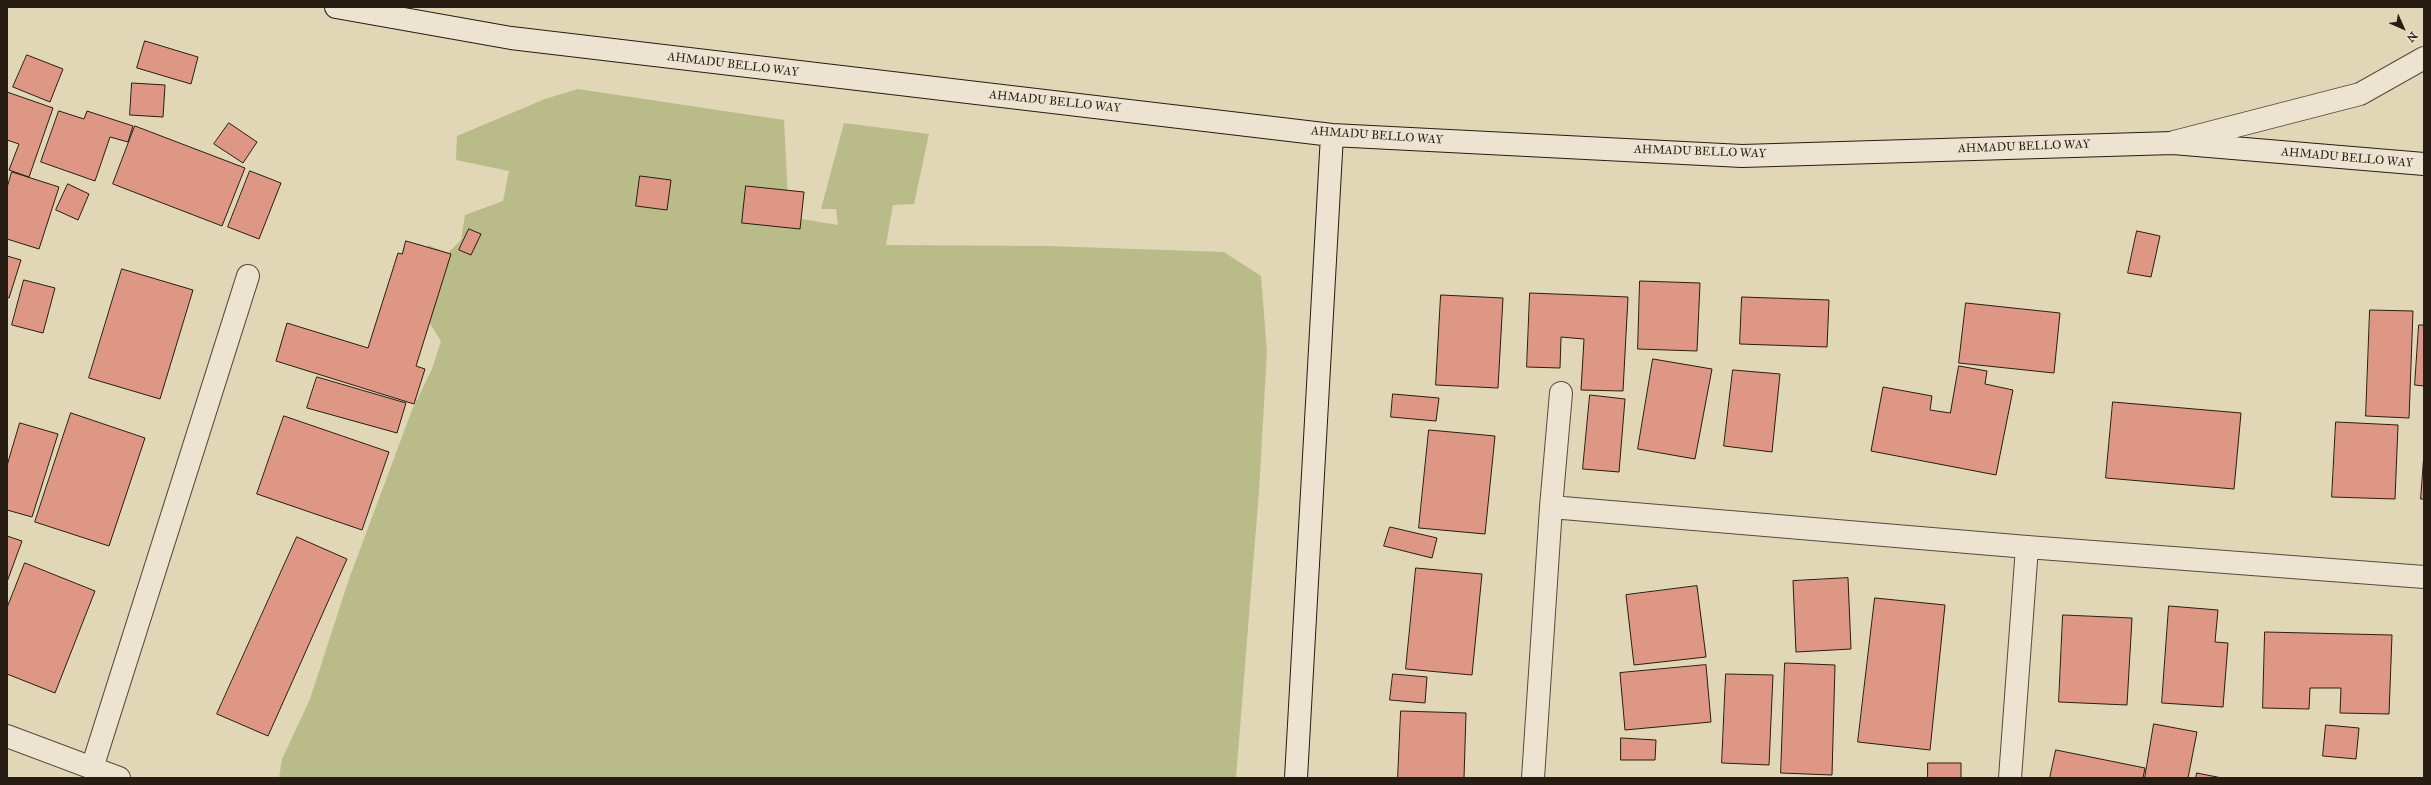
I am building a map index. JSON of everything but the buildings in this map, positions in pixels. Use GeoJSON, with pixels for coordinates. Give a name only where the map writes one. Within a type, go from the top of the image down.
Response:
{"type":"FeatureCollection","features":[{"type":"Feature","properties":{"kind":"street","name":"AHMADU BELLO WAY"},"geometry":{"type":"LineString","coordinates":[[336,7],[511,38],[1332,135],[1742,156],[2173,143],[2424,164]]}},
{"type":"Feature","properties":{"kind":"street"},"geometry":{"type":"LineString","coordinates":[[2173,143],[2360,94],[2424,58]]}},
{"type":"Feature","properties":{"kind":"street"},"geometry":{"type":"LineString","coordinates":[[1296,778],[1332,135]]}},
{"type":"Feature","properties":{"kind":"street"},"geometry":{"type":"LineString","coordinates":[[92,768],[248,276]]}},
{"type":"Feature","properties":{"kind":"street"},"geometry":{"type":"LineString","coordinates":[[1533,778],[1551,507],[1562,393]]}},
{"type":"Feature","properties":{"kind":"street"},"geometry":{"type":"LineString","coordinates":[[1551,507],[2026,547],[2424,577]]}},
{"type":"Feature","properties":{"kind":"street"},"geometry":{"type":"LineString","coordinates":[[2010,778],[2026,547]]}},
{"type":"Feature","properties":{"kind":"street"},"geometry":{"type":"LineString","coordinates":[[7,736],[119,778]]}},
{"type":"Feature","properties":{"kind":"green space"},"geometry":{"type":"Polygon","coordinates":[[[578,89],[784,120],[789,217],[838,225],[836,209],[821,209],[844,123],[929,134],[914,204],[893,205],[886,245],[1048,246],[1224,252],[1261,276],[1267,352],[1259,491],[1236,778],[279,778],[282,759],[310,699],[349,579],[412,410],[432,369],[441,341],[425,316],[422,260],[428,245],[448,253],[461,240],[465,215],[503,201],[509,171],[456,160],[457,136],[545,99],[578,89]]]}}]}
